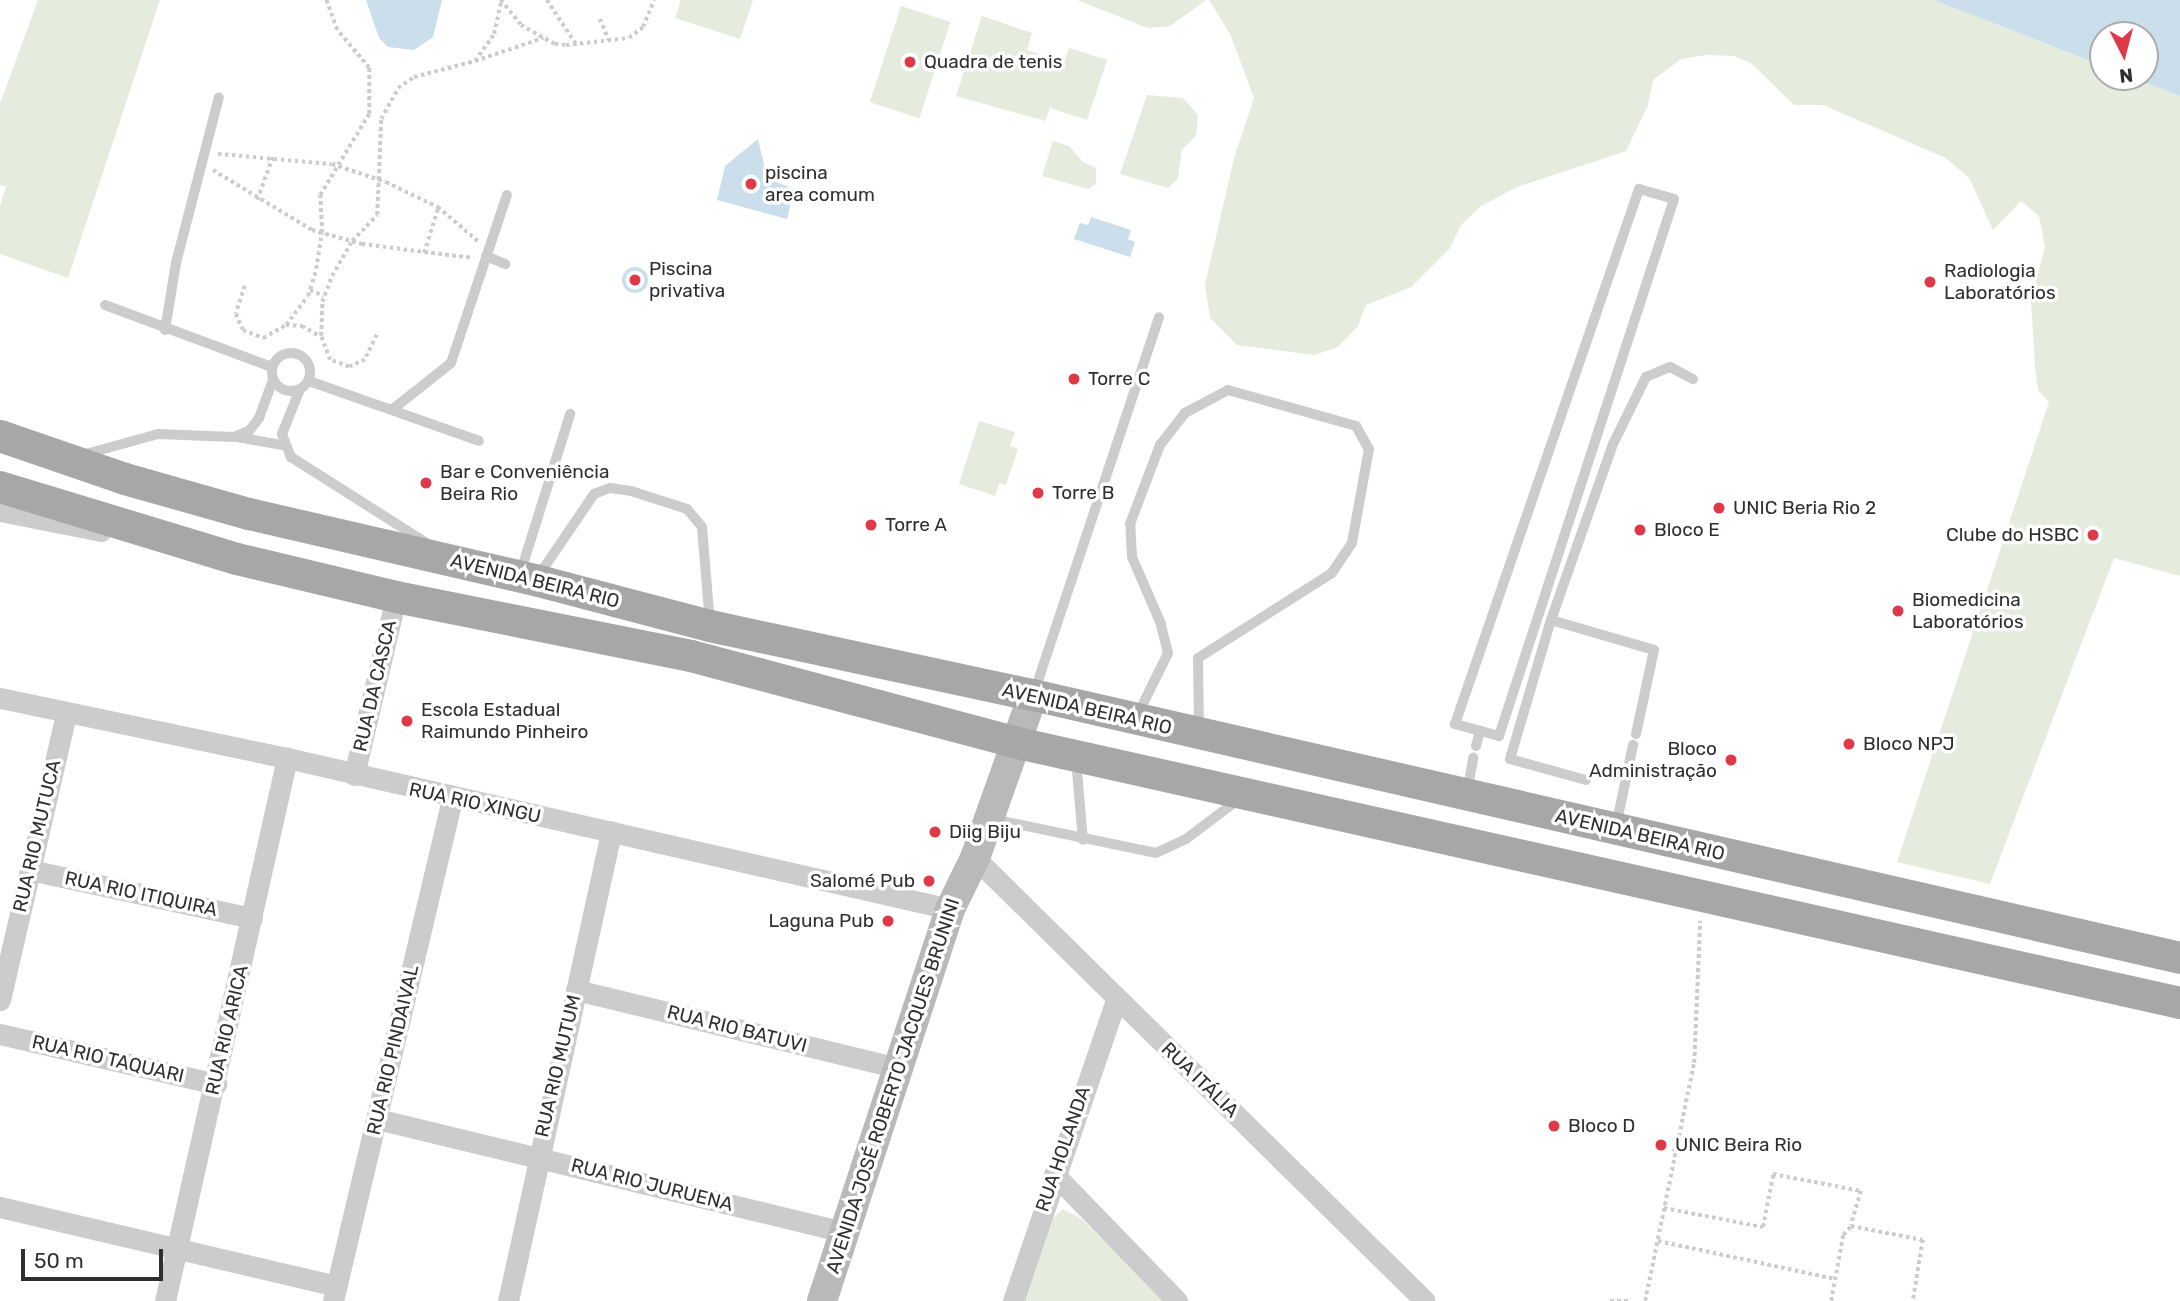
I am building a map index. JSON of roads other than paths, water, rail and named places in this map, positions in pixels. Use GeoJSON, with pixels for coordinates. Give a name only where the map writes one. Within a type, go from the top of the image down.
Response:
{"type":"FeatureCollection","features":[{"type":"Feature","properties":{"kind":"main road","name":"AVENIDA BEIRA RIO"},"geometry":{"type":"LineString","coordinates":[[0,436],[67,460],[249,514],[527,578],[710,626],[1033,695],[2180,958]]}},
{"type":"Feature","properties":{"kind":"main road","name":"AVENIDA BEIRA RIO"},"geometry":{"type":"LineString","coordinates":[[0,487],[237,559],[396,597],[691,656],[1018,743],[2180,1003]]}},
{"type":"Feature","properties":{"kind":"main road"},"geometry":{"type":"LineString","coordinates":[[691,656],[710,645],[714,639],[710,626]]}},
{"type":"Feature","properties":{"kind":"main road","name":"AVENIDA JOSÉ ROBERTO JACQUES BRUNINI"},"geometry":{"type":"LineString","coordinates":[[822,1301],[950,909],[975,858],[1033,695]]}},
{"type":"Feature","properties":{"kind":"main road"},"geometry":{"type":"LineString","coordinates":[[1458,840],[1453,818],[1467,796]]}},
{"type":"Feature","properties":{"kind":"street"},"geometry":{"type":"LineString","coordinates":[[0,511],[237,559]]}},
{"type":"Feature","properties":{"kind":"street","name":"RUA DA CASCA"},"geometry":{"type":"LineString","coordinates":[[354,775],[396,597]]}},
{"type":"Feature","properties":{"kind":"street","name":"RUA RIO XINGU"},"geometry":{"type":"LineString","coordinates":[[0,698],[288,758],[452,799],[611,831],[950,909]]}},
{"type":"Feature","properties":{"kind":"street","name":"RUA RIO MUTUCA"},"geometry":{"type":"LineString","coordinates":[[0,1000],[66,713]]}},
{"type":"Feature","properties":{"kind":"street","name":"RUA RIO ARICA"},"geometry":{"type":"LineString","coordinates":[[165,1301],[288,758]]}},
{"type":"Feature","properties":{"kind":"street","name":"RUA RIO PINDAIVAL"},"geometry":{"type":"LineString","coordinates":[[335,1293],[452,799]]}},
{"type":"Feature","properties":{"kind":"street","name":"RUA RIO MUTUM"},"geometry":{"type":"LineString","coordinates":[[508,1301],[536,1157],[611,831]]}},
{"type":"Feature","properties":{"kind":"street","name":"RUA ITÁLIA"},"geometry":{"type":"LineString","coordinates":[[975,858],[1425,1301]]}},
{"type":"Feature","properties":{"kind":"street","name":"RUA RIO ITIQUIRA"},"geometry":{"type":"LineString","coordinates":[[30,870],[252,918]]}},
{"type":"Feature","properties":{"kind":"street","name":"RUA RIO BATUVI"},"geometry":{"type":"LineString","coordinates":[[576,990],[898,1068]]}},
{"type":"Feature","properties":{"kind":"street","name":"RUA HOLANDA"},"geometry":{"type":"LineString","coordinates":[[1013,1301],[1054,1174],[1117,998]]}},
{"type":"Feature","properties":{"kind":"street","name":"RUA RIO TAQUARI"},"geometry":{"type":"LineString","coordinates":[[0,1034],[216,1084]]}},
{"type":"Feature","properties":{"kind":"street","name":"RUA RIO JURUENA"},"geometry":{"type":"LineString","coordinates":[[377,1119],[845,1231]]}},
{"type":"Feature","properties":{"kind":"street"},"geometry":{"type":"LineString","coordinates":[[1054,1174],[1177,1301]]}},
{"type":"Feature","properties":{"kind":"street"},"geometry":{"type":"LineString","coordinates":[[0,1207],[176,1248],[335,1293]]}},
{"type":"Feature","properties":{"kind":"lane"},"geometry":{"type":"LineString","coordinates":[[165,330],[201,157],[219,97]]}},
{"type":"Feature","properties":{"kind":"lane"},"geometry":{"type":"LineString","coordinates":[[1639,189],[1674,199],[1499,736],[1480,731],[1455,724],[1639,189]]}},
{"type":"Feature","properties":{"kind":"lane"},"geometry":{"type":"LineString","coordinates":[[393,409],[451,363],[507,195]]}},
{"type":"Feature","properties":{"kind":"lane"},"geometry":{"type":"LineString","coordinates":[[487,255],[505,264]]}},
{"type":"Feature","properties":{"kind":"lane"},"geometry":{"type":"LineString","coordinates":[[105,305],[165,330],[272,367]]}},
{"type":"Feature","properties":{"kind":"lane","name":"AVENIDA JOSÉ ROBERTO JACQUES BRUNINI"},"geometry":{"type":"LineString","coordinates":[[1033,695],[1159,317]]}},
{"type":"Feature","properties":{"kind":"lane"},"geometry":{"type":"LineString","coordinates":[[234,437],[249,431],[259,418],[273,380],[272,367],[285,354],[298,354],[310,368],[309,381],[300,389],[282,434],[282,445],[291,457],[454,561]]}},
{"type":"Feature","properties":{"kind":"lane"},"geometry":{"type":"LineString","coordinates":[[1586,780],[1510,759],[1551,620],[1613,444],[1646,377],[1670,367],[1693,379]]}},
{"type":"Feature","properties":{"kind":"lane"},"geometry":{"type":"LineString","coordinates":[[273,380],[281,389],[300,389]]}},
{"type":"Feature","properties":{"kind":"lane"},"geometry":{"type":"LineString","coordinates":[[309,381],[480,441]]}},
{"type":"Feature","properties":{"kind":"lane"},"geometry":{"type":"LineString","coordinates":[[1134,720],[1155,686],[1168,653],[1161,624],[1132,557],[1130,524],[1160,445],[1185,413],[1228,390],[1356,426],[1369,449],[1352,544],[1332,573],[1198,658],[1199,735]]}},
{"type":"Feature","properties":{"kind":"lane"},"geometry":{"type":"LineString","coordinates":[[527,578],[570,414]]}},
{"type":"Feature","properties":{"kind":"lane"},"geometry":{"type":"LineString","coordinates":[[67,460],[158,434],[234,437],[282,445]]}},
{"type":"Feature","properties":{"kind":"lane"},"geometry":{"type":"LineString","coordinates":[[527,578],[594,494],[610,488],[631,491],[687,509],[702,527],[710,626]]}},
{"type":"Feature","properties":{"kind":"lane"},"geometry":{"type":"LineString","coordinates":[[1551,620],[1654,650],[1615,829]]}},
{"type":"Feature","properties":{"kind":"lane"},"geometry":{"type":"LineString","coordinates":[[1467,796],[1480,731]]}},
{"type":"Feature","properties":{"kind":"lane"},"geometry":{"type":"LineString","coordinates":[[1076,755],[1083,840]]}},
{"type":"Feature","properties":{"kind":"lane"},"geometry":{"type":"LineString","coordinates":[[989,818],[1083,840],[1156,853],[1186,839],[1247,793]]}},
{"type":"Feature","properties":{"kind":"water"},"geometry":{"type":"Polygon","coordinates":[[[366,0],[442,0],[433,37],[414,50],[388,47],[379,38],[366,0]]]}},
{"type":"Feature","properties":{"kind":"water"},"geometry":{"type":"Polygon","coordinates":[[[1934,0],[2180,0],[2180,96],[2159,88],[2159,21],[2089,21],[2089,61],[1934,0]]]}},
{"type":"Feature","properties":{"kind":"water","name":"piscina area comum"},"geometry":{"type":"Polygon","coordinates":[[[758,139],[767,178],[794,189],[787,219],[717,200],[725,166],[758,139]]]}},
{"type":"Feature","properties":{"kind":"water"},"geometry":{"type":"Polygon","coordinates":[[[1091,217],[1131,230],[1128,239],[1135,242],[1130,257],[1074,239],[1080,223],[1088,225],[1091,217]]]}},
{"type":"Feature","properties":{"kind":"water","name":"Piscina privativa"},"geometry":{"type":"Polygon","coordinates":[[[635,267],[644,271],[648,280],[644,289],[635,293],[626,289],[622,280],[626,271],[635,267]]]}},
{"type":"Feature","properties":{"kind":"place","name":"Quadra de tenis"},"geometry":{"type":"Point","coordinates":[910,62]}},
{"type":"Feature","properties":{"kind":"place","name":"piscina area comum"},"geometry":{"type":"Point","coordinates":[751,184]}},
{"type":"Feature","properties":{"kind":"place","name":"Piscina privativa"},"geometry":{"type":"Point","coordinates":[635,280]}},
{"type":"Feature","properties":{"kind":"place","name":"Radiologia Laboratórios"},"geometry":{"type":"Point","coordinates":[1930,282]}},
{"type":"Feature","properties":{"kind":"place","name":"Torre C"},"geometry":{"type":"Point","coordinates":[1074,379]}},
{"type":"Feature","properties":{"kind":"place","name":"Bar e Conveniência Beira Rio"},"geometry":{"type":"Point","coordinates":[426,483]}},
{"type":"Feature","properties":{"kind":"place","name":"Torre B"},"geometry":{"type":"Point","coordinates":[1038,493]}},
{"type":"Feature","properties":{"kind":"place","name":"UNIC Beria Rio 2"},"geometry":{"type":"Point","coordinates":[1719,508]}},
{"type":"Feature","properties":{"kind":"place","name":"Torre A"},"geometry":{"type":"Point","coordinates":[871,525]}},
{"type":"Feature","properties":{"kind":"place","name":"Bloco E"},"geometry":{"type":"Point","coordinates":[1640,530]}},
{"type":"Feature","properties":{"kind":"place","name":"Clube do HSBC"},"geometry":{"type":"Point","coordinates":[2093,535]}},
{"type":"Feature","properties":{"kind":"place","name":"Biomedicina Laboratórios"},"geometry":{"type":"Point","coordinates":[1898,611]}},
{"type":"Feature","properties":{"kind":"place","name":"Escola Estadual Raimundo Pinheiro"},"geometry":{"type":"Point","coordinates":[407,721]}},
{"type":"Feature","properties":{"kind":"place","name":"Bloco NPJ"},"geometry":{"type":"Point","coordinates":[1849,744]}},
{"type":"Feature","properties":{"kind":"place","name":"Bloco Administração"},"geometry":{"type":"Point","coordinates":[1731,760]}},
{"type":"Feature","properties":{"kind":"place","name":"Diig Biju"},"geometry":{"type":"Point","coordinates":[935,832]}},
{"type":"Feature","properties":{"kind":"place","name":"Salomé Pub"},"geometry":{"type":"Point","coordinates":[929,881]}},
{"type":"Feature","properties":{"kind":"place","name":"Laguna Pub"},"geometry":{"type":"Point","coordinates":[888,921]}},
{"type":"Feature","properties":{"kind":"place","name":"Bloco D"},"geometry":{"type":"Point","coordinates":[1554,1126]}},
{"type":"Feature","properties":{"kind":"place","name":"UNIC Beira Rio"},"geometry":{"type":"Point","coordinates":[1661,1145]}}]}
